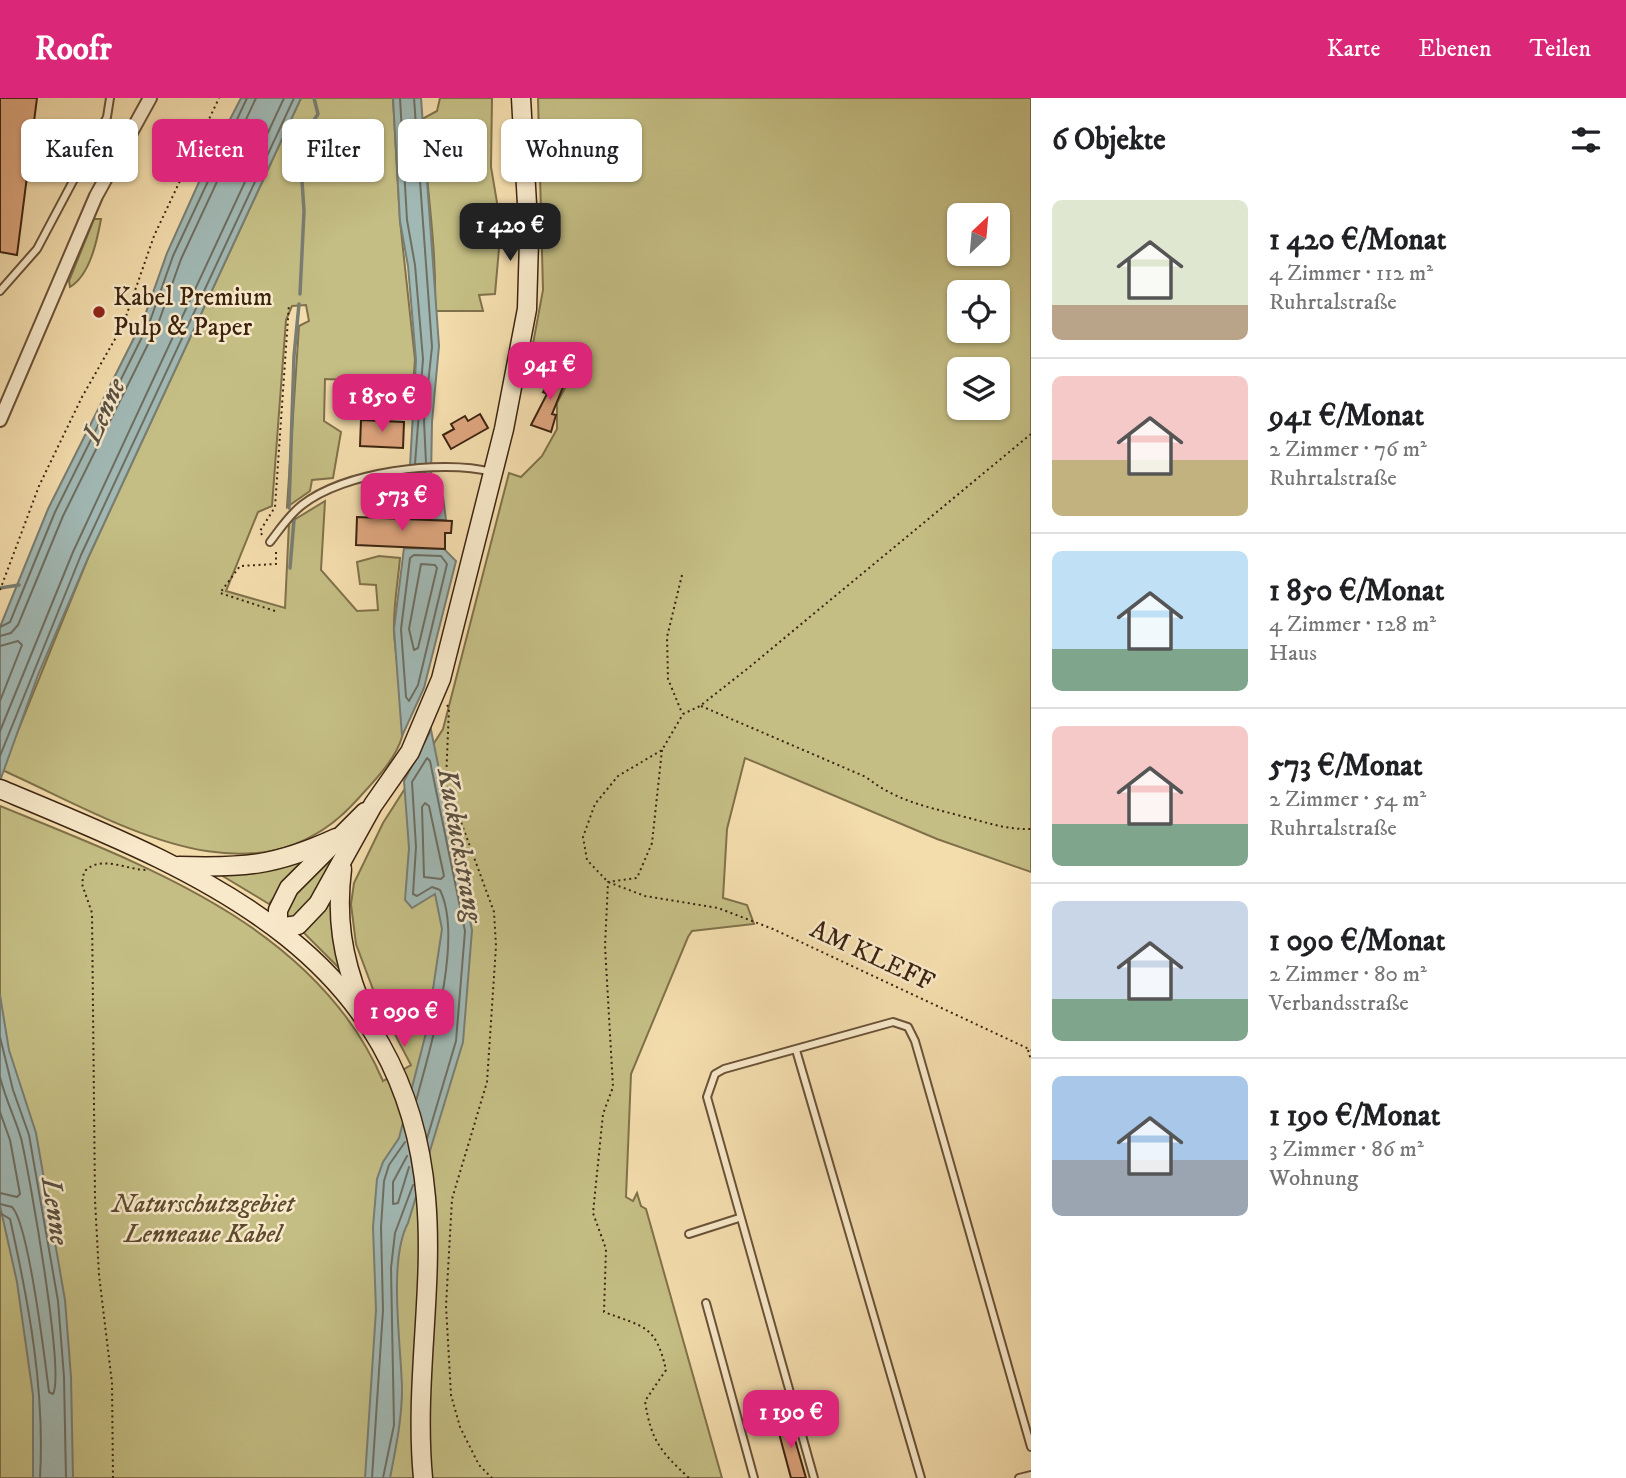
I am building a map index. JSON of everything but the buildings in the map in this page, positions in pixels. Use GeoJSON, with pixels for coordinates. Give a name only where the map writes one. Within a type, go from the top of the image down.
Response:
{"type":"FeatureCollection","features":[{"type":"Feature","properties":{"kind":"main road"},"geometry":{"type":"LineString","coordinates":[[278,928],[278,910],[284,896],[389,784],[410,752],[436,696],[494,472],[527,309],[529,240],[521,98]]}},
{"type":"Feature","properties":{"kind":"main road"},"geometry":{"type":"LineString","coordinates":[[0,789],[167,862],[235,899],[278,928],[333,979],[367,1021]]}},
{"type":"Feature","properties":{"kind":"main road"},"geometry":{"type":"LineString","coordinates":[[278,928],[298,925],[309,916],[373,804]]}},
{"type":"Feature","properties":{"kind":"main road"},"geometry":{"type":"LineString","coordinates":[[167,862],[260,865],[286,859],[336,838]]}},
{"type":"Feature","properties":{"kind":"main road"},"geometry":{"type":"LineString","coordinates":[[343,859],[338,913],[341,946],[367,1021],[403,1094],[416,1141],[426,1196],[428,1241],[419,1406],[423,1478]]}},
{"type":"Feature","properties":{"kind":"street"},"geometry":{"type":"LineString","coordinates":[[0,420],[96,196],[150,98]]}},
{"type":"Feature","properties":{"kind":"lane"},"geometry":{"type":"LineString","coordinates":[[0,291],[37,249],[107,117],[110,98]]}},
{"type":"Feature","properties":{"kind":"lane"},"geometry":{"type":"LineString","coordinates":[[270,542],[295,511],[328,490],[361,479],[407,470],[475,467],[494,472]]}},
{"type":"Feature","properties":{"kind":"lane"},"geometry":{"type":"LineString","coordinates":[[814,1478],[709,1109],[709,1086],[715,1074],[724,1069],[894,1022],[908,1027],[968,1219],[1031,1447]]}},
{"type":"Feature","properties":{"kind":"lane"},"geometry":{"type":"LineString","coordinates":[[796,1050],[922,1478]]}},
{"type":"Feature","properties":{"kind":"lane"},"geometry":{"type":"LineString","coordinates":[[689,1234],[739,1218]]}},
{"type":"Feature","properties":{"kind":"lane"},"geometry":{"type":"LineString","coordinates":[[706,1303],[754,1478]]}},
{"type":"Feature","properties":{"kind":"lane"},"geometry":{"type":"LineString","coordinates":[[1019,1478],[1031,1475]]}},
{"type":"Feature","properties":{"kind":"path"},"geometry":{"type":"LineString","coordinates":[[0,590],[56,449],[123,325],[154,236],[219,98]]}},
{"type":"Feature","properties":{"kind":"path"},"geometry":{"type":"LineString","coordinates":[[275,611],[220,593],[240,566],[276,564],[276,549],[260,531],[275,507],[289,304]]}},
{"type":"Feature","properties":{"kind":"path"},"geometry":{"type":"LineString","coordinates":[[608,882],[637,878],[652,844],[662,750],[683,714],[700,706],[1031,433]]}},
{"type":"Feature","properties":{"kind":"path"},"geometry":{"type":"LineString","coordinates":[[682,575],[667,637],[668,679],[683,714]]}},
{"type":"Feature","properties":{"kind":"path"},"geometry":{"type":"LineString","coordinates":[[436,696],[449,708],[446,781],[494,912],[496,946],[487,1082],[452,1199],[447,1258],[451,1395],[460,1427],[479,1465],[492,1478]]}},
{"type":"Feature","properties":{"kind":"path"},"geometry":{"type":"LineString","coordinates":[[700,706],[866,777],[886,793],[910,804],[1010,830],[1031,829]]}},
{"type":"Feature","properties":{"kind":"path"},"geometry":{"type":"LineString","coordinates":[[662,750],[618,776],[595,804],[583,837],[587,860],[608,882],[605,946],[613,1087],[603,1114],[593,1213],[606,1249],[604,1312],[648,1329],[661,1351],[666,1370],[645,1401],[647,1417],[660,1451],[689,1478]]}},
{"type":"Feature","properties":{"kind":"path"},"geometry":{"type":"LineString","coordinates":[[113,1478],[112,1383],[99,1275],[95,1200],[92,914],[82,884],[84,872],[96,864],[151,870],[167,862]]}},
{"type":"Feature","properties":{"kind":"path","name":"AM KLEFF"},"geometry":{"type":"LineString","coordinates":[[608,882],[645,896],[694,902],[773,929],[1029,1050]]}},
{"type":"Feature","properties":{"kind":"path"},"geometry":{"type":"LineString","coordinates":[[1029,1050],[1031,1060]]}},
{"type":"Feature","properties":{"kind":"green space"},"geometry":{"type":"Polygon","coordinates":[[[301,98],[393,98],[400,221],[415,360],[412,396],[364,397],[354,380],[325,379],[324,421],[341,432],[333,478],[312,480],[310,491],[287,507],[299,326],[309,321],[306,305],[292,306],[286,320],[272,506],[258,512],[226,591],[285,608],[289,523],[325,501],[321,570],[357,611],[378,610],[376,585],[360,584],[357,562],[379,556],[400,558],[394,632],[403,729],[399,746],[382,771],[356,801],[316,834],[273,851],[228,854],[182,846],[135,831],[2,770],[88,558],[262,182],[268,182],[268,169],[282,139],[282,182],[384,182],[384,119],[291,119],[301,98]]]}},
{"type":"Feature","properties":{"kind":"green space"},"geometry":{"type":"Polygon","coordinates":[[[440,98],[492,98],[491,167],[501,226],[495,294],[479,295],[483,311],[435,311],[428,182],[487,182],[487,119],[422,119],[437,111],[440,98]]]}},
{"type":"Feature","properties":{"kind":"green space","name":"Naturschutzgebiet Lenneaue Kabel"},"geometry":{"type":"Polygon","coordinates":[[[538,98],[1031,98],[1031,872],[937,839],[745,758],[727,829],[723,898],[747,905],[754,924],[692,931],[688,937],[631,1074],[626,1197],[633,1201],[637,1193],[641,1206],[646,1209],[722,1478],[0,1478],[0,806],[111,852],[167,878],[221,908],[271,941],[316,981],[354,1027],[383,1081],[411,1065],[377,1000],[356,944],[351,904],[354,883],[383,823],[443,729],[509,473],[521,477],[542,456],[557,429],[557,403],[572,375],[551,364],[536,376],[532,349],[543,290],[540,182],[642,182],[642,119],[539,119],[538,98]]]}},
{"type":"Feature","properties":{"kind":"green space"},"geometry":{"type":"Polygon","coordinates":[[[94,219],[101,219],[92,257],[83,274],[70,287],[69,281],[94,219]]]}},
{"type":"Feature","properties":{"kind":"green space"},"geometry":{"type":"Polygon","coordinates":[[[342,845],[304,915],[289,918],[285,915],[286,901],[342,845]]]}},
{"type":"Feature","properties":{"kind":"green space"},"geometry":{"type":"Polygon","coordinates":[[[309,856],[269,904],[221,875],[309,856]]]}},
{"type":"Feature","properties":{"kind":"green space"},"geometry":{"type":"Polygon","coordinates":[[[331,891],[340,969],[301,930],[331,891]]]}},
{"type":"Feature","properties":{"kind":"water"},"geometry":{"type":"Polygon","coordinates":[[[241,98],[301,98],[291,119],[282,119],[282,139],[268,169],[268,119],[230,119],[241,98]]]}},
{"type":"Feature","properties":{"kind":"water"},"geometry":{"type":"Polygon","coordinates":[[[393,98],[421,98],[423,119],[398,119],[398,182],[427,182],[439,346],[432,422],[431,479],[443,497],[446,520],[407,519],[416,360],[408,266],[400,221],[393,98]]]}},
{"type":"Feature","properties":{"kind":"water","name":"Lenne"},"geometry":{"type":"Polygon","coordinates":[[[199,182],[262,182],[88,558],[38,675],[0,781],[0,627],[48,509],[144,318],[167,253],[199,182]]]}},
{"type":"Feature","properties":{"kind":"water"},"geometry":{"type":"Polygon","coordinates":[[[404,548],[444,549],[456,561],[424,688],[402,736],[394,629],[404,548]]]}},
{"type":"Feature","properties":{"kind":"water"},"geometry":{"type":"Polygon","coordinates":[[[431,730],[472,930],[463,1042],[398,1258],[397,1303],[402,1399],[390,1478],[365,1478],[376,1310],[373,1227],[377,1179],[383,1162],[399,1138],[427,1029],[442,929],[435,894],[412,908],[405,900],[409,848],[404,781],[431,730]]]}},
{"type":"Feature","properties":{"kind":"water"},"geometry":{"type":"Polygon","coordinates":[[[0,995],[9,1050],[36,1133],[65,1300],[71,1377],[73,1478],[33,1478],[33,1395],[17,1282],[0,1206],[0,995]]]}},
{"type":"Feature","properties":{"kind":"waterway"},"geometry":{"type":"LineString","coordinates":[[300,294],[304,211],[300,151],[306,132],[318,114],[314,98]]}},
{"type":"Feature","properties":{"kind":"waterway"},"geometry":{"type":"LineString","coordinates":[[289,508],[294,356],[299,304]]}},
{"type":"Feature","properties":{"kind":"waterway"},"geometry":{"type":"LineString","coordinates":[[290,568],[294,520]]}},
{"type":"Feature","properties":{"kind":"waterway"},"geometry":{"type":"LineString","coordinates":[[0,588],[19,585]]}},
{"type":"Feature","properties":{"kind":"place","name":"Kabel Premium Pulp & Paper"},"geometry":{"type":"Point","coordinates":[99,312]}},
{"type":"Feature","properties":{"kind":"water label","name":"Kuckuckstrang"},"geometry":{"type":"Point","coordinates":[460,845]}}]}
